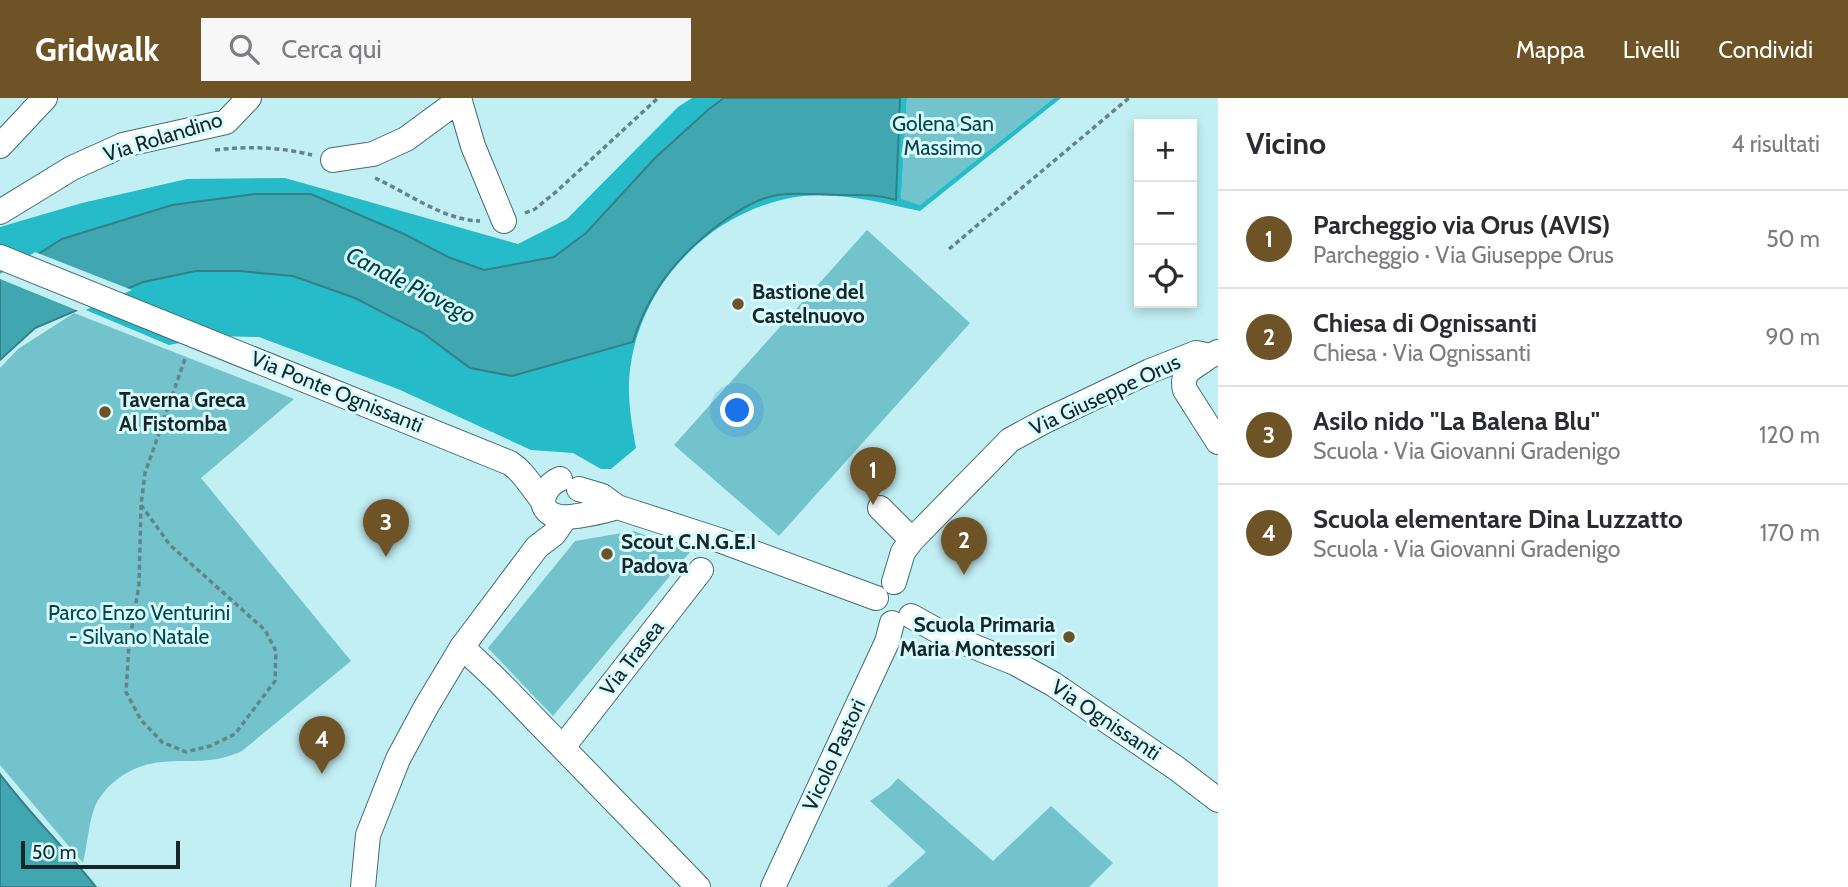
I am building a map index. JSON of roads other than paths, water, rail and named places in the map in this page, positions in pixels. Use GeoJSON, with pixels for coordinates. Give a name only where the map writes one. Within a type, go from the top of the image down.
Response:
{"type":"FeatureCollection","features":[{"type":"Feature","properties":{"kind":"street"},"geometry":{"type":"LineString","coordinates":[[3,137],[45,98]]}},
{"type":"Feature","properties":{"kind":"street","name":"Via Rolandino"},"geometry":{"type":"LineString","coordinates":[[0,212],[72,168],[123,145],[226,122],[249,98]]}},
{"type":"Feature","properties":{"kind":"street"},"geometry":{"type":"LineString","coordinates":[[333,160],[373,155],[406,139],[459,99],[473,146],[504,221]]}},
{"type":"Feature","properties":{"kind":"street","name":"Via Ponte Ognissanti"},"geometry":{"type":"LineString","coordinates":[[0,257],[498,458],[520,470],[539,471],[569,484]]}},
{"type":"Feature","properties":{"kind":"street","name":"Via Giuseppe Orus"},"geometry":{"type":"LineString","coordinates":[[894,582],[903,552],[912,540],[1010,440],[1150,371],[1196,353],[1214,354]]}},
{"type":"Feature","properties":{"kind":"street"},"geometry":{"type":"LineString","coordinates":[[1214,354],[1187,371],[1182,380],[1185,390],[1218,442]]}},
{"type":"Feature","properties":{"kind":"street","name":"Via Ponte Ognissanti"},"geometry":{"type":"LineString","coordinates":[[520,470],[531,488],[556,510]]}},
{"type":"Feature","properties":{"kind":"street"},"geometry":{"type":"LineString","coordinates":[[363,887],[368,835],[398,759],[462,648],[537,547],[539,523],[556,510],[581,504],[569,484]]}},
{"type":"Feature","properties":{"kind":"street"},"geometry":{"type":"LineString","coordinates":[[556,510],[547,486],[569,484],[602,496],[617,506],[719,540],[876,598]]}},
{"type":"Feature","properties":{"kind":"street"},"geometry":{"type":"LineString","coordinates":[[556,510],[592,514],[617,506]]}},
{"type":"Feature","properties":{"kind":"street"},"geometry":{"type":"LineString","coordinates":[[880,508],[912,540]]}},
{"type":"Feature","properties":{"kind":"street","name":"Via Trasea"},"geometry":{"type":"LineString","coordinates":[[564,747],[701,569]]}},
{"type":"Feature","properties":{"kind":"street"},"geometry":{"type":"LineString","coordinates":[[894,582],[906,585],[914,594],[916,606],[902,620],[881,617],[875,605],[882,587],[894,582]]}},
{"type":"Feature","properties":{"kind":"street","name":"Via Ognissanti"},"geometry":{"type":"LineString","coordinates":[[902,620],[1015,663],[1042,678],[1218,800]]}},
{"type":"Feature","properties":{"kind":"street","name":"Vicolo Pastori"},"geometry":{"type":"LineString","coordinates":[[774,887],[887,642],[902,620]]}},
{"type":"Feature","properties":{"kind":"street"},"geometry":{"type":"LineString","coordinates":[[462,648],[564,747],[698,887]]}},
{"type":"Feature","properties":{"kind":"water","name":"Canale Piovego"},"geometry":{"type":"Polygon","coordinates":[[[724,98],[900,98],[896,200],[869,195],[794,194],[771,196],[757,201],[709,232],[668,273],[648,305],[633,342],[512,376],[470,368],[423,333],[355,298],[293,276],[239,271],[196,271],[143,282],[35,328],[0,360],[0,278],[62,239],[172,205],[255,194],[311,194],[404,234],[448,257],[484,270],[554,257],[586,233],[655,158],[724,98]]]}},
{"type":"Feature","properties":{"kind":"water"},"geometry":{"type":"Polygon","coordinates":[[[0,774],[23,803],[96,887],[0,887],[0,774]]]}},
{"type":"Feature","properties":{"kind":"place","name":"Bastione del Castelnuovo"},"geometry":{"type":"Point","coordinates":[738,304]}},
{"type":"Feature","properties":{"kind":"place","name":"Taverna Greca Al Fistomba"},"geometry":{"type":"Point","coordinates":[105,412]}},
{"type":"Feature","properties":{"kind":"place","name":"Parcheggio via Orus (AVIS)"},"geometry":{"type":"Point","coordinates":[873,505]}},
{"type":"Feature","properties":{"kind":"place","name":"Scout C.N.G.E.I Padova"},"geometry":{"type":"Point","coordinates":[607,554]}},
{"type":"Feature","properties":{"kind":"place","name":"Asilo nido \"La Balena Blu\""},"geometry":{"type":"Point","coordinates":[386,557]}},
{"type":"Feature","properties":{"kind":"place","name":"Chiesa di Ognissanti"},"geometry":{"type":"Point","coordinates":[964,575]}},
{"type":"Feature","properties":{"kind":"place","name":"Scuola Primaria Maria Montessori"},"geometry":{"type":"Point","coordinates":[1069,637]}},
{"type":"Feature","properties":{"kind":"place","name":"Scuola elementare Dina Luzzatto"},"geometry":{"type":"Point","coordinates":[322,774]}},
{"type":"Feature","properties":{"kind":"park label","name":"Golena San Massimo"},"geometry":{"type":"Point","coordinates":[943,136]}},
{"type":"Feature","properties":{"kind":"park label","name":"Parco Enzo Venturini - Silvano Natale"},"geometry":{"type":"Point","coordinates":[139,625]}}]}
